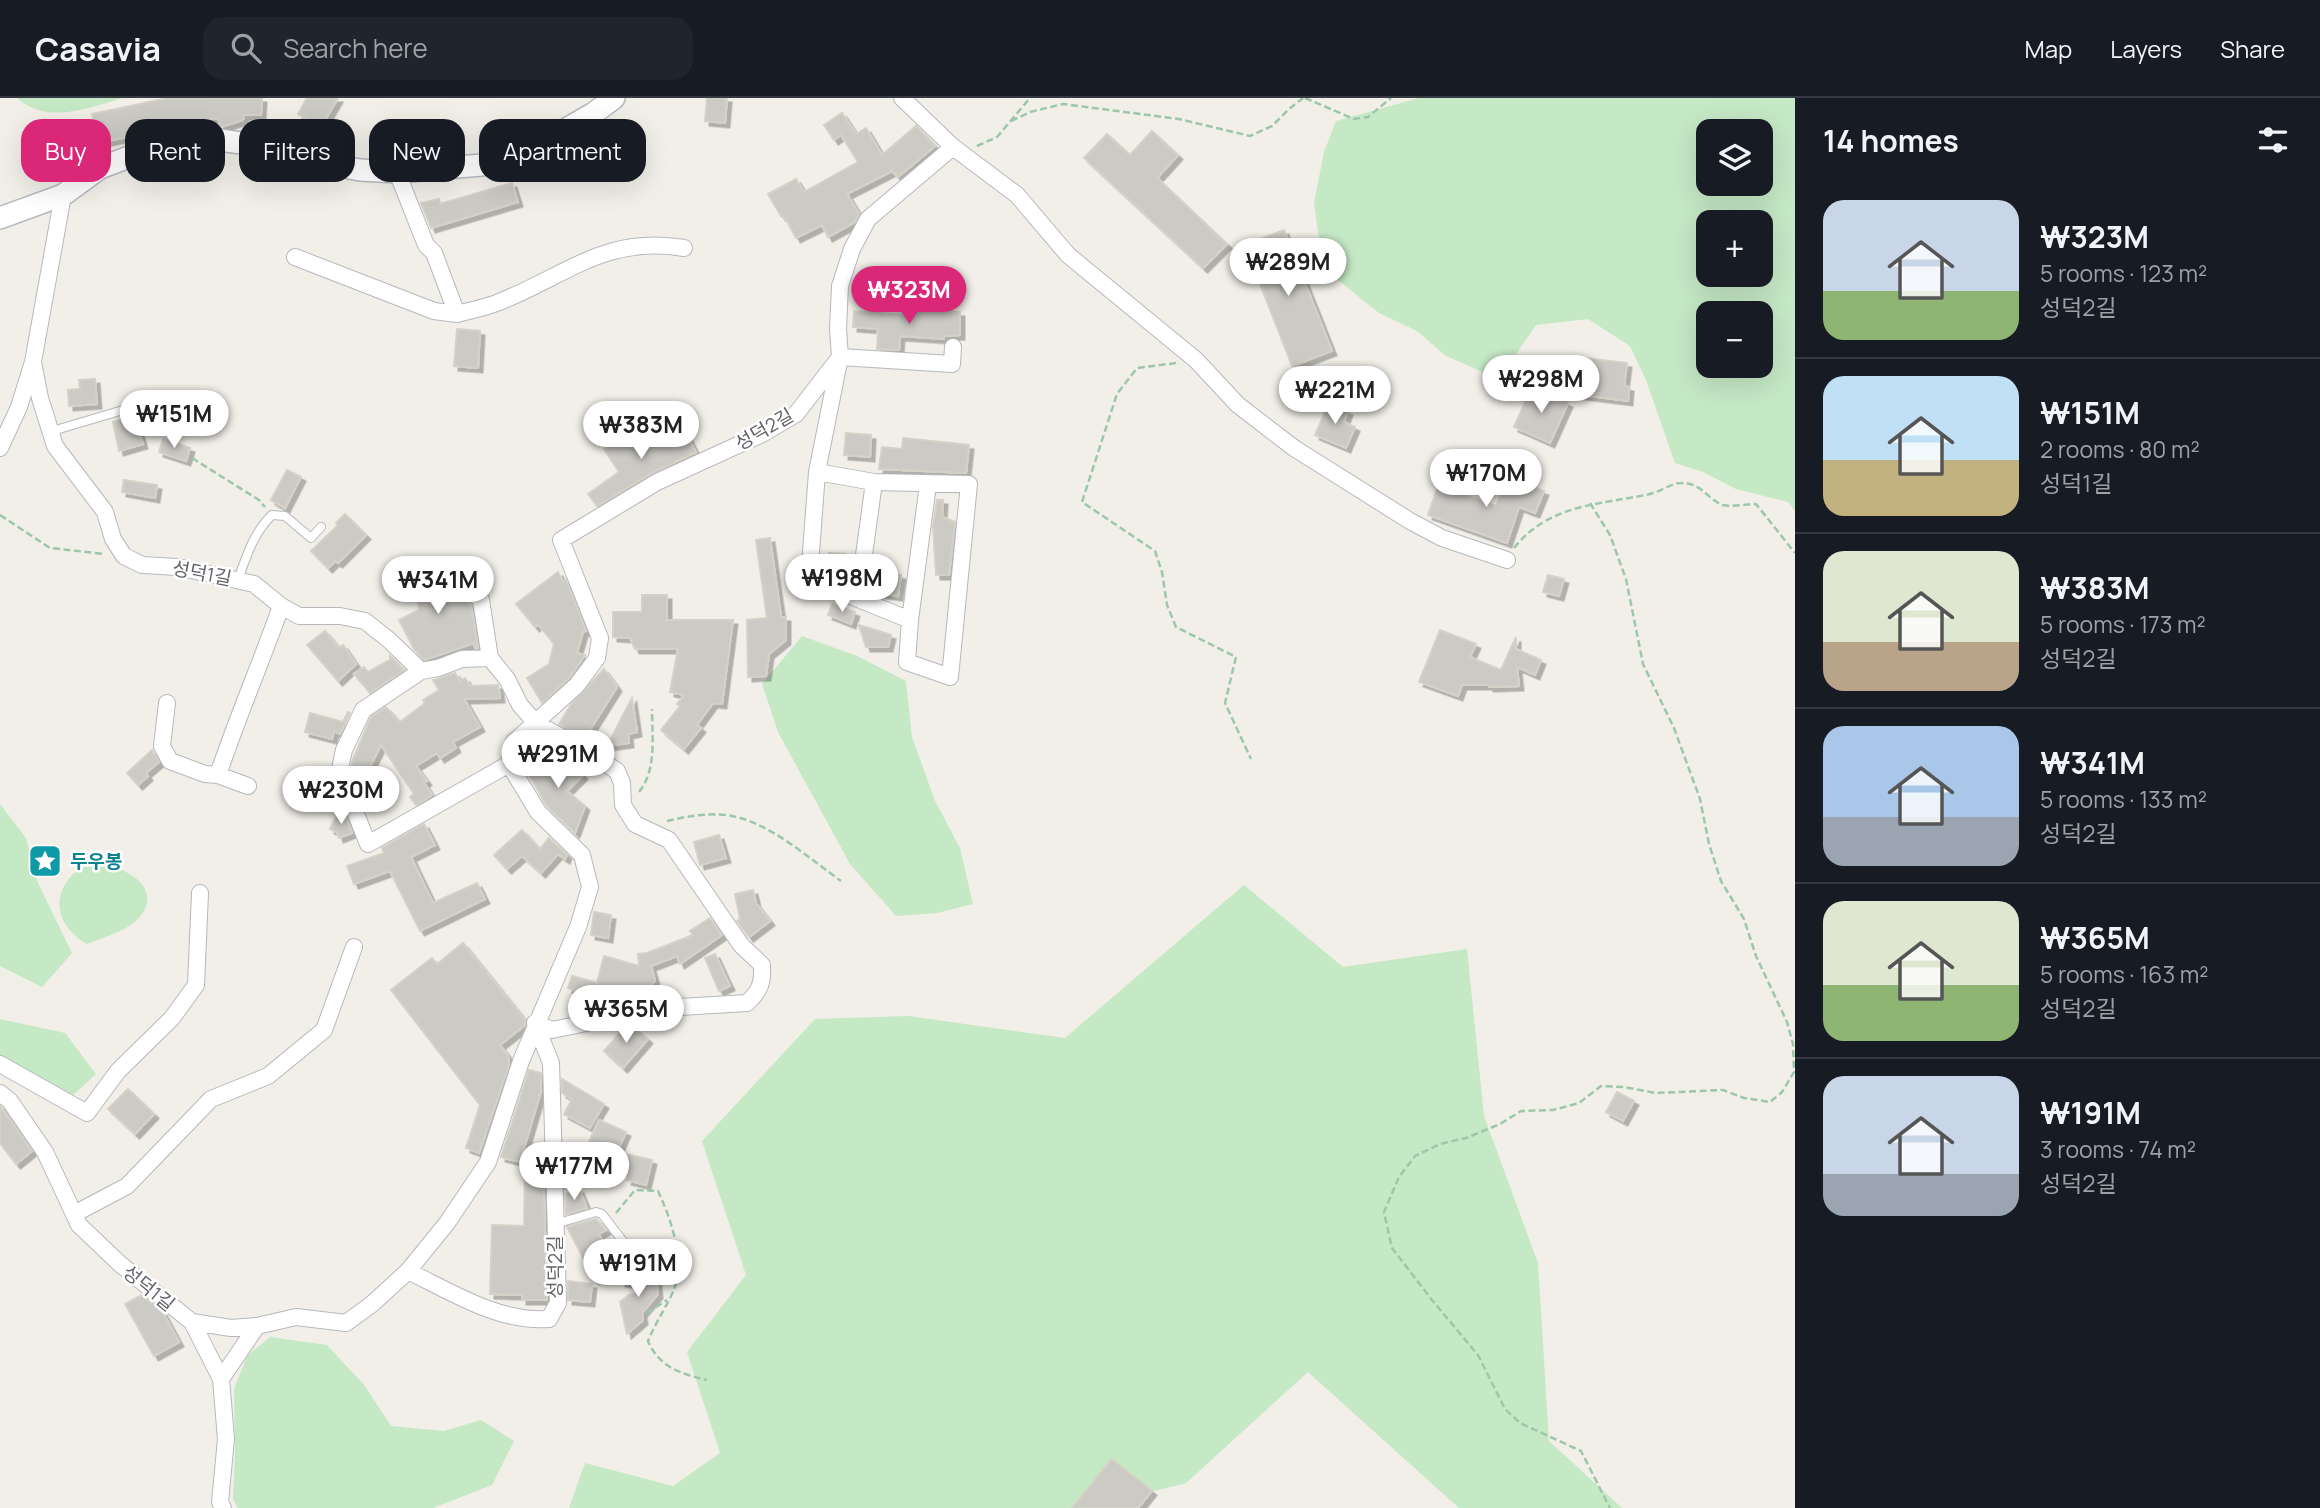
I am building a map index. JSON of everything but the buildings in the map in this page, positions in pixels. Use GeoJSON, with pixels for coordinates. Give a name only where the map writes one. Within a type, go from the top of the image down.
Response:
{"type":"FeatureCollection","features":[{"type":"Feature","properties":{"kind":"main road"},"geometry":{"type":"LineString","coordinates":[[465,166],[482,165],[537,146],[594,113],[614,98]]}},
{"type":"Feature","properties":{"kind":"main road"},"geometry":{"type":"LineString","coordinates":[[0,218],[64,195],[100,168],[171,141],[219,140],[264,146],[322,163],[369,170]]}},
{"type":"Feature","properties":{"kind":"street"},"geometry":{"type":"LineString","coordinates":[[902,98],[953,147],[1017,195],[1068,255],[1196,360],[1238,405],[1294,448],[1356,489],[1442,538],[1507,560]]}},
{"type":"Feature","properties":{"kind":"street"},"geometry":{"type":"LineString","coordinates":[[910,620],[809,579],[817,472],[839,357],[840,286],[852,250],[868,219],[953,147]]}},
{"type":"Feature","properties":{"kind":"street"},"geometry":{"type":"LineString","coordinates":[[401,182],[426,245],[434,253],[457,314]]}},
{"type":"Feature","properties":{"kind":"street"},"geometry":{"type":"LineString","coordinates":[[0,448],[19,407],[33,362],[64,195]]}},
{"type":"Feature","properties":{"kind":"street"},"geometry":{"type":"LineString","coordinates":[[295,257],[434,311],[457,314],[498,303],[599,255],[632,245],[661,244],[684,248]]}},
{"type":"Feature","properties":{"kind":"street"},"geometry":{"type":"LineString","coordinates":[[839,357],[952,364],[953,347]]}},
{"type":"Feature","properties":{"kind":"street","name":"성덕2길"},"geometry":{"type":"LineString","coordinates":[[509,764],[514,741],[577,685],[597,658],[600,638],[561,540],[657,482],[762,434],[796,414],[839,357]]}},
{"type":"Feature","properties":{"kind":"street"},"geometry":{"type":"LineString","coordinates":[[33,362],[49,432],[55,446],[104,512],[113,539],[124,556]]}},
{"type":"Feature","properties":{"kind":"street"},"geometry":{"type":"LineString","coordinates":[[817,472],[874,482],[969,484],[950,677],[907,662],[928,485]]}},
{"type":"Feature","properties":{"kind":"street"},"geometry":{"type":"LineString","coordinates":[[858,598],[874,482]]}},
{"type":"Feature","properties":{"kind":"street","name":"성덕1길"},"geometry":{"type":"LineString","coordinates":[[124,556],[142,565],[178,567],[254,584],[281,606]]}},
{"type":"Feature","properties":{"kind":"street"},"geometry":{"type":"LineString","coordinates":[[453,573],[481,600],[490,658],[507,679],[520,705],[536,723],[590,752],[617,771],[622,783],[623,805],[635,824],[669,840],[741,945],[762,965],[763,979],[758,992],[747,1003],[613,1011],[591,1023],[552,1030],[535,1023]]}},
{"type":"Feature","properties":{"kind":"street"},"geometry":{"type":"LineString","coordinates":[[218,775],[281,606],[299,616],[340,616],[365,621],[421,671]]}},
{"type":"Feature","properties":{"kind":"street"},"geometry":{"type":"LineString","coordinates":[[192,1322],[231,1328],[257,1326],[296,1317],[346,1323],[372,1304],[408,1270],[447,1223],[488,1162],[535,1023],[561,971],[578,927],[590,887],[582,855],[538,812],[509,764],[368,844],[352,804],[335,787],[344,750],[363,710],[421,671],[462,659],[490,658]]}},
{"type":"Feature","properties":{"kind":"street"},"geometry":{"type":"LineString","coordinates":[[167,703],[162,746],[170,761],[248,786]]}},
{"type":"Feature","properties":{"kind":"street"},"geometry":{"type":"LineString","coordinates":[[0,1064],[86,1113],[118,1071],[172,1018],[196,985],[200,892]]}},
{"type":"Feature","properties":{"kind":"street"},"geometry":{"type":"LineString","coordinates":[[74,1214],[127,1186],[211,1099],[268,1076],[324,1030],[354,947]]}},
{"type":"Feature","properties":{"kind":"street","name":"성덕2길"},"geometry":{"type":"LineString","coordinates":[[408,1270],[505,1314],[534,1320],[549,1319],[558,1303],[551,1063],[535,1023]]}},
{"type":"Feature","properties":{"kind":"street","name":"성덕1길"},"geometry":{"type":"LineString","coordinates":[[0,1093],[10,1101],[45,1152],[79,1225],[120,1264],[192,1322],[221,1379],[226,1439],[220,1502],[223,1508]]}},
{"type":"Feature","properties":{"kind":"street"},"geometry":{"type":"LineString","coordinates":[[221,1379],[257,1326]]}},
{"type":"Feature","properties":{"kind":"lane"},"geometry":{"type":"LineString","coordinates":[[49,432],[150,402]]}},
{"type":"Feature","properties":{"kind":"lane"},"geometry":{"type":"LineString","coordinates":[[238,580],[249,550],[264,522],[272,515],[285,516],[311,538],[321,527]]}},
{"type":"Feature","properties":{"kind":"lane"},"geometry":{"type":"LineString","coordinates":[[555,1224],[596,1212],[602,1213],[632,1253]]}},
{"type":"Feature","properties":{"kind":"path"},"geometry":{"type":"LineString","coordinates":[[953,147],[979,146],[997,137],[1030,98]]}},
{"type":"Feature","properties":{"kind":"path"},"geometry":{"type":"LineString","coordinates":[[1011,121],[1030,112],[1063,104],[1180,119],[1250,136],[1272,126],[1289,108],[1304,98],[1354,119],[1368,117],[1391,98]]}},
{"type":"Feature","properties":{"kind":"path"},"geometry":{"type":"LineString","coordinates":[[1196,360],[1137,368],[1117,394],[1082,502],[1156,551],[1167,605],[1177,627],[1236,657],[1225,703],[1251,759]]}},
{"type":"Feature","properties":{"kind":"path"},"geometry":{"type":"LineString","coordinates":[[192,458],[259,499],[272,515]]}},
{"type":"Feature","properties":{"kind":"path"},"geometry":{"type":"LineString","coordinates":[[1507,560],[1516,545],[1556,515],[1590,503],[1646,495],[1680,483],[1700,487],[1723,505],[1756,504],[1795,553]]}},
{"type":"Feature","properties":{"kind":"path"},"geometry":{"type":"LineString","coordinates":[[1590,503],[1610,535],[1626,579],[1643,664],[1674,728],[1700,799],[1709,844],[1721,881],[1744,919],[1756,956],[1787,1022],[1793,1044],[1794,1072],[1782,1091],[1770,1102],[1744,1098],[1723,1090],[1656,1093],[1601,1086],[1578,1103],[1553,1110],[1521,1111],[1500,1124],[1466,1138],[1440,1144],[1415,1156],[1399,1177],[1384,1212],[1392,1248],[1478,1355],[1505,1409],[1520,1423],[1581,1451],[1610,1508]]}},
{"type":"Feature","properties":{"kind":"path"},"geometry":{"type":"LineString","coordinates":[[0,515],[50,548],[124,556]]}},
{"type":"Feature","properties":{"kind":"path"},"geometry":{"type":"LineString","coordinates":[[623,805],[637,795],[649,781],[652,709]]}},
{"type":"Feature","properties":{"kind":"path"},"geometry":{"type":"LineString","coordinates":[[635,824],[667,821],[695,814],[732,816],[761,826],[841,881]]}},
{"type":"Feature","properties":{"kind":"path"},"geometry":{"type":"LineString","coordinates":[[602,1213],[618,1213],[635,1190],[658,1191],[670,1217],[677,1261],[674,1290],[648,1341],[654,1356],[678,1372],[706,1380]]}},
{"type":"Feature","properties":{"kind":"path"},"geometry":{"type":"LineString","coordinates":[[647,1312],[669,1298]]}},
{"type":"Feature","properties":{"kind":"green space"},"geometry":{"type":"Polygon","coordinates":[[[17,98],[123,98],[82,110],[55,113],[41,111],[17,98]]]}},
{"type":"Feature","properties":{"kind":"green space"},"geometry":{"type":"Polygon","coordinates":[[[1419,98],[1795,98],[1795,511],[1788,502],[1736,489],[1703,472],[1675,463],[1646,380],[1630,346],[1588,319],[1536,325],[1499,379],[1446,356],[1417,331],[1379,313],[1338,280],[1320,245],[1314,203],[1324,152],[1336,121],[1419,98]]]}},
{"type":"Feature","properties":{"kind":"green space"},"geometry":{"type":"Polygon","coordinates":[[[802,636],[857,656],[906,681],[912,737],[935,801],[960,848],[973,904],[937,913],[896,916],[850,864],[778,732],[762,684],[802,636]]]}},
{"type":"Feature","properties":{"kind":"green space"},"geometry":{"type":"Polygon","coordinates":[[[0,804],[26,838],[37,881],[72,953],[42,987],[0,966],[0,804]]]}},
{"type":"Feature","properties":{"kind":"green space"},"geometry":{"type":"Polygon","coordinates":[[[108,861],[140,882],[146,891],[147,902],[144,911],[132,924],[87,944],[64,922],[61,894],[76,872],[89,865],[108,861]]]}},
{"type":"Feature","properties":{"kind":"green space"},"geometry":{"type":"Polygon","coordinates":[[[1244,885],[1343,967],[1467,949],[1484,1116],[1538,1263],[1549,1441],[1622,1508],[1459,1508],[1308,1372],[1186,1483],[1086,1508],[569,1508],[585,1463],[673,1486],[720,1453],[687,1352],[746,1275],[702,1141],[815,1019],[908,1016],[1065,1038],[1244,885]]]}},
{"type":"Feature","properties":{"kind":"green space"},"geometry":{"type":"Polygon","coordinates":[[[0,1019],[65,1033],[96,1074],[73,1095],[33,1074],[0,1063],[0,1019]]]}},
{"type":"Feature","properties":{"kind":"green space"},"geometry":{"type":"Polygon","coordinates":[[[270,1337],[327,1345],[365,1386],[391,1426],[444,1431],[481,1420],[514,1441],[492,1485],[433,1508],[238,1508],[233,1499],[234,1389],[247,1356],[270,1337]]]}},
{"type":"Feature","properties":{"kind":"place","name":"두우봉"},"geometry":{"type":"Point","coordinates":[45,861]}}]}
